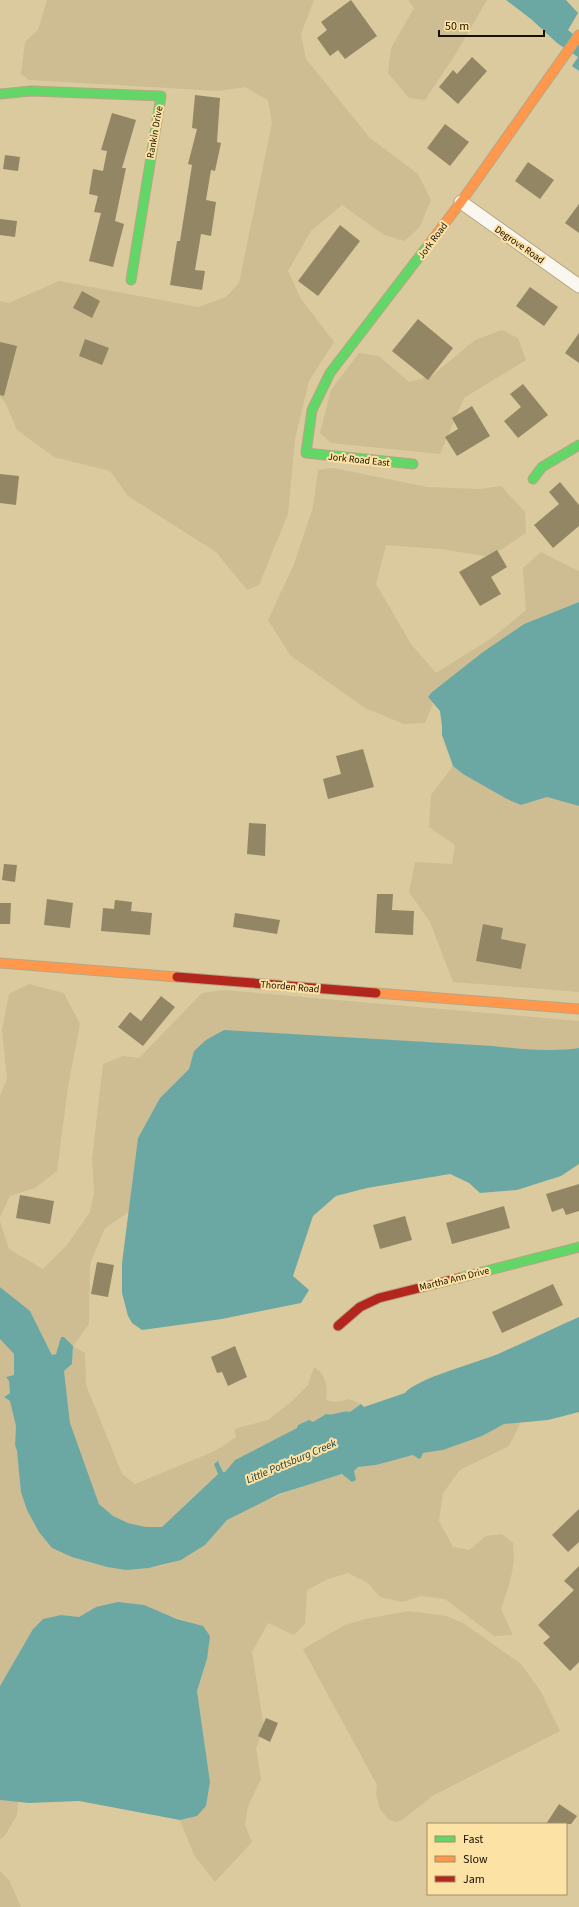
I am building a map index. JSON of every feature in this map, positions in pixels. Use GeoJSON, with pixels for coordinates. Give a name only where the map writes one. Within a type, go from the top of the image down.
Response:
{"type":"FeatureCollection","features":[{"type":"Feature","properties":{"kind":"street","name":"Jork Road"},"geometry":{"type":"LineString","coordinates":[[306,453],[312,410],[330,373],[461,202],[579,35]]}},
{"type":"Feature","properties":{"kind":"street","name":"Rankin Drive"},"geometry":{"type":"LineString","coordinates":[[0,94],[31,91],[122,93],[161,96],[148,168],[131,280]]}},
{"type":"Feature","properties":{"kind":"street","name":"Degrove Road"},"geometry":{"type":"LineString","coordinates":[[461,202],[579,286]]}},
{"type":"Feature","properties":{"kind":"street"},"geometry":{"type":"LineString","coordinates":[[533,479],[542,467],[579,445]]}},
{"type":"Feature","properties":{"kind":"street","name":"Jork Road East"},"geometry":{"type":"LineString","coordinates":[[306,453],[413,464]]}},
{"type":"Feature","properties":{"kind":"street","name":"Thorden Road"},"geometry":{"type":"LineString","coordinates":[[0,963],[579,1009]]}},
{"type":"Feature","properties":{"kind":"street","name":"Martha Ann Drive"},"geometry":{"type":"LineString","coordinates":[[338,1326],[360,1307],[379,1298],[579,1247]]}},
{"type":"Feature","properties":{"kind":"shaded area"},"geometry":{"type":"Polygon","coordinates":[[[47,0],[314,0],[301,34],[306,59],[370,138],[418,174],[431,200],[420,227],[404,241],[384,235],[342,205],[311,231],[288,271],[301,299],[334,342],[309,381],[295,439],[288,514],[259,585],[247,590],[216,552],[128,496],[110,471],[54,457],[17,430],[5,402],[0,397],[0,301],[9,303],[59,281],[198,307],[226,297],[239,283],[272,123],[268,100],[245,87],[219,91],[29,80],[21,74],[25,42],[38,30],[47,0]]]}},
{"type":"Feature","properties":{"kind":"shaded area"},"geometry":{"type":"Polygon","coordinates":[[[408,0],[487,0],[455,55],[425,100],[409,98],[388,73],[391,48],[414,8],[408,0]]]}},
{"type":"Feature","properties":{"kind":"shaded area"},"geometry":{"type":"Polygon","coordinates":[[[502,330],[518,338],[526,360],[464,398],[440,454],[331,443],[320,433],[331,390],[359,353],[379,356],[409,382],[432,376],[475,340],[502,330]]]}},
{"type":"Feature","properties":{"kind":"shaded area"},"geometry":{"type":"Polygon","coordinates":[[[333,468],[427,487],[480,489],[501,486],[525,512],[526,533],[490,557],[441,549],[386,545],[376,584],[411,644],[436,673],[492,638],[526,610],[523,568],[541,552],[579,571],[579,602],[524,624],[483,652],[432,692],[428,697],[433,704],[425,723],[404,724],[365,708],[290,655],[268,620],[294,564],[313,507],[318,470],[333,468]]]}},
{"type":"Feature","properties":{"kind":"shaded area"},"geometry":{"type":"Polygon","coordinates":[[[453,766],[463,774],[521,805],[547,797],[579,806],[579,992],[453,982],[430,922],[409,892],[415,862],[452,864],[455,845],[429,827],[431,795],[453,766]]]}},
{"type":"Feature","properties":{"kind":"shaded area"},"geometry":{"type":"Polygon","coordinates":[[[29,984],[64,993],[80,1024],[68,1087],[57,1171],[35,1188],[10,1196],[0,1217],[0,1096],[7,1079],[2,1030],[9,994],[29,984]]]}},
{"type":"Feature","properties":{"kind":"shaded area"},"geometry":{"type":"Polygon","coordinates":[[[223,990],[579,1021],[579,1048],[557,1050],[536,1050],[493,1046],[194,1051],[189,1069],[160,1098],[138,1138],[129,1212],[105,1228],[90,1264],[89,1324],[73,1346],[61,1337],[56,1354],[53,1356],[30,1311],[0,1287],[0,1221],[9,1249],[43,1269],[67,1245],[90,1212],[94,1193],[92,1159],[103,1064],[123,1056],[139,1058],[202,993],[223,990]]]}},
{"type":"Feature","properties":{"kind":"shaded area"},"geometry":{"type":"Polygon","coordinates":[[[0,1339],[14,1354],[14,1375],[6,1377],[9,1381],[10,1393],[5,1395],[10,1401],[16,1426],[15,1445],[52,1548],[90,1562],[109,1566],[129,1569],[149,1568],[168,1564],[186,1557],[204,1545],[227,1520],[274,1497],[354,1471],[358,1467],[376,1465],[413,1455],[421,1458],[423,1453],[443,1450],[482,1436],[504,1424],[521,1422],[509,1446],[460,1470],[443,1493],[439,1521],[453,1547],[469,1550],[486,1536],[502,1534],[513,1543],[513,1569],[501,1609],[513,1635],[494,1636],[445,1599],[421,1596],[402,1602],[380,1597],[368,1583],[348,1573],[328,1579],[307,1590],[305,1624],[294,1635],[268,1623],[252,1652],[264,1727],[256,1748],[261,1779],[248,1806],[245,1825],[252,1842],[215,1882],[194,1855],[180,1820],[197,1816],[206,1806],[210,1782],[197,1691],[207,1659],[192,1623],[165,1614],[96,1607],[79,1617],[61,1615],[43,1619],[33,1629],[0,1686],[0,1339]]]}},
{"type":"Feature","properties":{"kind":"shaded area"},"geometry":{"type":"Polygon","coordinates":[[[73,1346],[85,1353],[86,1385],[122,1474],[135,1484],[215,1451],[236,1437],[234,1429],[268,1420],[291,1402],[308,1385],[314,1367],[324,1377],[327,1390],[326,1400],[335,1402],[349,1399],[361,1404],[350,1412],[326,1414],[313,1422],[297,1428],[235,1460],[225,1472],[223,1472],[219,1461],[218,1473],[162,1527],[146,1527],[128,1523],[113,1516],[99,1504],[70,1423],[64,1371],[72,1364],[73,1346]]]}},
{"type":"Feature","properties":{"kind":"shaded area"},"geometry":{"type":"Polygon","coordinates":[[[409,1611],[446,1616],[463,1623],[521,1664],[540,1690],[560,1731],[434,1795],[402,1820],[395,1822],[388,1819],[380,1809],[376,1794],[377,1785],[303,1649],[345,1625],[365,1619],[409,1611]]]}},
{"type":"Feature","properties":{"kind":"shaded area"},"geometry":{"type":"Polygon","coordinates":[[[0,1800],[18,1802],[17,1815],[4,1837],[0,1839],[0,1800]]]}},
{"type":"Feature","properties":{"kind":"shaded area"},"geometry":{"type":"Polygon","coordinates":[[[0,1871],[9,1880],[21,1907],[0,1907],[0,1871]]]}},
{"type":"Feature","properties":{"kind":"water"},"geometry":{"type":"Polygon","coordinates":[[[506,0],[566,0],[578,13],[568,30],[579,39],[579,71],[572,66],[578,57],[557,43],[531,19],[506,0]]]}},
{"type":"Feature","properties":{"kind":"water"},"geometry":{"type":"Polygon","coordinates":[[[579,602],[579,806],[547,797],[521,805],[507,799],[463,774],[453,766],[442,735],[440,711],[428,697],[432,692],[483,652],[524,624],[579,602]]]}},
{"type":"Feature","properties":{"kind":"water"},"geometry":{"type":"Polygon","coordinates":[[[224,1030],[493,1046],[536,1050],[579,1048],[579,1164],[561,1176],[517,1190],[480,1193],[469,1183],[450,1174],[367,1188],[336,1196],[313,1216],[293,1276],[309,1290],[301,1303],[222,1319],[142,1330],[132,1323],[128,1316],[122,1293],[122,1263],[138,1138],[160,1098],[189,1069],[194,1051],[206,1040],[224,1030]]]}},
{"type":"Feature","properties":{"kind":"water","name":"Little Pottsburg Creek"},"geometry":{"type":"Polygon","coordinates":[[[0,1287],[30,1311],[52,1355],[56,1354],[61,1337],[64,1337],[73,1346],[72,1364],[64,1371],[70,1423],[99,1504],[113,1516],[128,1523],[146,1527],[162,1527],[218,1474],[214,1464],[218,1461],[223,1472],[225,1472],[235,1460],[297,1428],[298,1425],[309,1420],[313,1422],[326,1414],[350,1412],[361,1404],[364,1407],[405,1393],[421,1382],[498,1354],[579,1317],[579,1412],[548,1420],[504,1424],[482,1436],[443,1450],[423,1453],[419,1459],[413,1455],[376,1465],[358,1467],[354,1471],[356,1480],[352,1482],[342,1474],[279,1494],[227,1520],[205,1545],[181,1560],[149,1568],[126,1570],[107,1567],[72,1557],[52,1548],[39,1532],[27,1510],[21,1492],[17,1451],[15,1445],[16,1426],[10,1401],[4,1397],[10,1393],[9,1381],[6,1377],[14,1375],[14,1354],[0,1339],[0,1287]]]}},
{"type":"Feature","properties":{"kind":"water"},"geometry":{"type":"Polygon","coordinates":[[[118,1602],[144,1605],[177,1619],[203,1626],[210,1636],[207,1659],[197,1691],[210,1782],[206,1806],[197,1816],[180,1820],[79,1801],[29,1803],[0,1800],[0,1686],[33,1629],[43,1619],[61,1615],[79,1617],[96,1607],[118,1602]]]}},
{"type":"Feature","properties":{"kind":"building"},"geometry":{"type":"Polygon","coordinates":[[[351,0],[377,36],[345,59],[338,50],[330,56],[317,38],[327,30],[321,22],[351,0]]]}},
{"type":"Feature","properties":{"kind":"building"},"geometry":{"type":"Polygon","coordinates":[[[472,57],[487,71],[458,104],[439,87],[453,70],[457,74],[472,57]]]}},
{"type":"Feature","properties":{"kind":"building"},"geometry":{"type":"Polygon","coordinates":[[[195,95],[220,98],[217,142],[221,143],[215,171],[211,170],[206,200],[216,202],[211,236],[201,234],[195,270],[205,271],[202,290],[170,285],[177,241],[180,241],[192,165],[188,164],[197,129],[192,128],[195,95]]]}},
{"type":"Feature","properties":{"kind":"building"},"geometry":{"type":"Polygon","coordinates":[[[112,113],[136,120],[122,168],[126,168],[115,221],[124,224],[113,267],[89,261],[101,213],[94,212],[98,196],[89,194],[93,169],[103,171],[107,151],[101,150],[112,113]]]}},
{"type":"Feature","properties":{"kind":"building"},"geometry":{"type":"Polygon","coordinates":[[[445,124],[469,142],[450,166],[427,148],[445,124]]]}},
{"type":"Feature","properties":{"kind":"building"},"geometry":{"type":"Polygon","coordinates":[[[5,155],[20,157],[18,171],[3,169],[5,155]]]}},
{"type":"Feature","properties":{"kind":"building"},"geometry":{"type":"Polygon","coordinates":[[[528,162],[554,180],[540,199],[515,181],[528,162]]]}},
{"type":"Feature","properties":{"kind":"building"},"geometry":{"type":"Polygon","coordinates":[[[579,204],[579,233],[565,223],[579,204]]]}},
{"type":"Feature","properties":{"kind":"building"},"geometry":{"type":"Polygon","coordinates":[[[0,219],[17,221],[15,237],[0,235],[0,219]]]}},
{"type":"Feature","properties":{"kind":"building"},"geometry":{"type":"Polygon","coordinates":[[[340,225],[360,241],[318,296],[298,281],[340,225]]]}},
{"type":"Feature","properties":{"kind":"building"},"geometry":{"type":"Polygon","coordinates":[[[530,287],[558,307],[544,326],[516,306],[530,287]]]}},
{"type":"Feature","properties":{"kind":"building"},"geometry":{"type":"Polygon","coordinates":[[[82,291],[100,301],[92,318],[73,308],[82,291]]]}},
{"type":"Feature","properties":{"kind":"building"},"geometry":{"type":"Polygon","coordinates":[[[418,319],[453,348],[428,380],[392,351],[418,319]]]}},
{"type":"Feature","properties":{"kind":"building"},"geometry":{"type":"Polygon","coordinates":[[[579,333],[579,363],[565,353],[579,333]]]}},
{"type":"Feature","properties":{"kind":"building"},"geometry":{"type":"Polygon","coordinates":[[[85,339],[109,348],[102,365],[79,356],[85,339]]]}},
{"type":"Feature","properties":{"kind":"building"},"geometry":{"type":"Polygon","coordinates":[[[0,342],[17,346],[4,396],[0,395],[0,342]]]}},
{"type":"Feature","properties":{"kind":"building"},"geometry":{"type":"Polygon","coordinates":[[[523,384],[548,415],[518,438],[504,421],[521,407],[510,394],[523,384]]]}},
{"type":"Feature","properties":{"kind":"building"},"geometry":{"type":"Polygon","coordinates":[[[472,406],[490,436],[457,456],[445,437],[458,429],[452,418],[472,406]]]}},
{"type":"Feature","properties":{"kind":"building"},"geometry":{"type":"Polygon","coordinates":[[[0,474],[19,476],[16,505],[0,503],[0,474]]]}},
{"type":"Feature","properties":{"kind":"building"},"geometry":{"type":"Polygon","coordinates":[[[560,482],[579,505],[579,526],[553,548],[534,525],[559,504],[549,492],[560,482]]]}},
{"type":"Feature","properties":{"kind":"building"},"geometry":{"type":"Polygon","coordinates":[[[497,550],[507,567],[491,577],[501,594],[480,606],[459,572],[497,550]]]}},
{"type":"Feature","properties":{"kind":"building"},"geometry":{"type":"Polygon","coordinates":[[[363,749],[374,787],[328,799],[323,779],[341,774],[336,756],[363,749]]]}},
{"type":"Feature","properties":{"kind":"building"},"geometry":{"type":"Polygon","coordinates":[[[249,823],[266,824],[265,856],[247,854],[249,823]]]}},
{"type":"Feature","properties":{"kind":"building"},"geometry":{"type":"Polygon","coordinates":[[[4,864],[17,865],[15,882],[2,880],[4,864]]]}},
{"type":"Feature","properties":{"kind":"building"},"geometry":{"type":"Polygon","coordinates":[[[377,894],[393,894],[392,910],[414,911],[413,935],[375,933],[377,894]]]}},
{"type":"Feature","properties":{"kind":"building"},"geometry":{"type":"Polygon","coordinates":[[[47,899],[73,903],[70,928],[44,925],[47,899]]]}},
{"type":"Feature","properties":{"kind":"building"},"geometry":{"type":"Polygon","coordinates":[[[115,900],[132,902],[131,911],[152,913],[150,935],[101,931],[103,908],[114,909],[115,900]]]}},
{"type":"Feature","properties":{"kind":"building"},"geometry":{"type":"Polygon","coordinates":[[[0,903],[11,903],[10,924],[0,924],[0,903]]]}},
{"type":"Feature","properties":{"kind":"building"},"geometry":{"type":"Polygon","coordinates":[[[235,913],[280,920],[277,934],[233,927],[235,913]]]}},
{"type":"Feature","properties":{"kind":"building"},"geometry":{"type":"Polygon","coordinates":[[[483,924],[503,928],[501,939],[526,944],[521,969],[476,961],[483,924]]]}},
{"type":"Feature","properties":{"kind":"building"},"geometry":{"type":"Polygon","coordinates":[[[161,996],[175,1007],[143,1046],[118,1027],[130,1012],[141,1021],[161,996]]]}},
{"type":"Feature","properties":{"kind":"building"},"geometry":{"type":"Polygon","coordinates":[[[579,1184],[579,1211],[566,1215],[563,1208],[552,1212],[546,1194],[579,1184]]]}},
{"type":"Feature","properties":{"kind":"building"},"geometry":{"type":"Polygon","coordinates":[[[20,1195],[54,1201],[50,1224],[16,1218],[20,1195]]]}},
{"type":"Feature","properties":{"kind":"building"},"geometry":{"type":"Polygon","coordinates":[[[504,1206],[510,1228],[452,1244],[446,1223],[504,1206]]]}},
{"type":"Feature","properties":{"kind":"building"},"geometry":{"type":"Polygon","coordinates":[[[405,1216],[412,1240],[380,1249],[373,1225],[405,1216]]]}},
{"type":"Feature","properties":{"kind":"building"},"geometry":{"type":"Polygon","coordinates":[[[97,1262],[114,1265],[108,1297],[91,1294],[97,1262]]]}},
{"type":"Feature","properties":{"kind":"building"},"geometry":{"type":"Polygon","coordinates":[[[553,1284],[563,1305],[502,1333],[492,1312],[553,1284]]]}},
{"type":"Feature","properties":{"kind":"building"},"geometry":{"type":"Polygon","coordinates":[[[235,1346],[247,1377],[228,1386],[222,1372],[217,1373],[211,1357],[235,1346]]]}},
{"type":"Feature","properties":{"kind":"building"},"geometry":{"type":"Polygon","coordinates":[[[579,1509],[579,1542],[568,1552],[552,1535],[579,1509]]]}},
{"type":"Feature","properties":{"kind":"building"},"geometry":{"type":"Polygon","coordinates":[[[579,1566],[579,1662],[570,1671],[543,1643],[550,1637],[538,1625],[574,1590],[564,1581],[579,1566]]]}},
{"type":"Feature","properties":{"kind":"building"},"geometry":{"type":"Polygon","coordinates":[[[266,1718],[278,1723],[270,1742],[258,1736],[266,1718]]]}},
{"type":"Feature","properties":{"kind":"building"},"geometry":{"type":"Polygon","coordinates":[[[559,1804],[577,1816],[571,1824],[547,1823],[559,1804]]]}},
{"type":"Feature","properties":{"kind":"traffic: fast"},"geometry":{"type":"LineString","coordinates":[[0,94],[31,91],[161,96],[131,280]]}},
{"type":"Feature","properties":{"kind":"traffic: fast"},"geometry":{"type":"LineString","coordinates":[[413,464],[306,453],[312,410],[330,373],[429,244]]}},
{"type":"Feature","properties":{"kind":"traffic: fast"},"geometry":{"type":"LineString","coordinates":[[533,479],[542,467],[579,445]]}},
{"type":"Feature","properties":{"kind":"traffic: fast"},"geometry":{"type":"LineString","coordinates":[[459,1278],[579,1247]]}},
{"type":"Feature","properties":{"kind":"traffic: slow"},"geometry":{"type":"LineString","coordinates":[[429,244],[461,202],[579,35]]}},
{"type":"Feature","properties":{"kind":"traffic: slow"},"geometry":{"type":"LineString","coordinates":[[0,963],[177,977]]}},
{"type":"Feature","properties":{"kind":"traffic: slow"},"geometry":{"type":"LineString","coordinates":[[376,993],[579,1009]]}},
{"type":"Feature","properties":{"kind":"traffic: jam"},"geometry":{"type":"LineString","coordinates":[[177,977],[376,993]]}},
{"type":"Feature","properties":{"kind":"traffic: jam"},"geometry":{"type":"LineString","coordinates":[[338,1326],[360,1307],[379,1298],[459,1278]]}}]}
